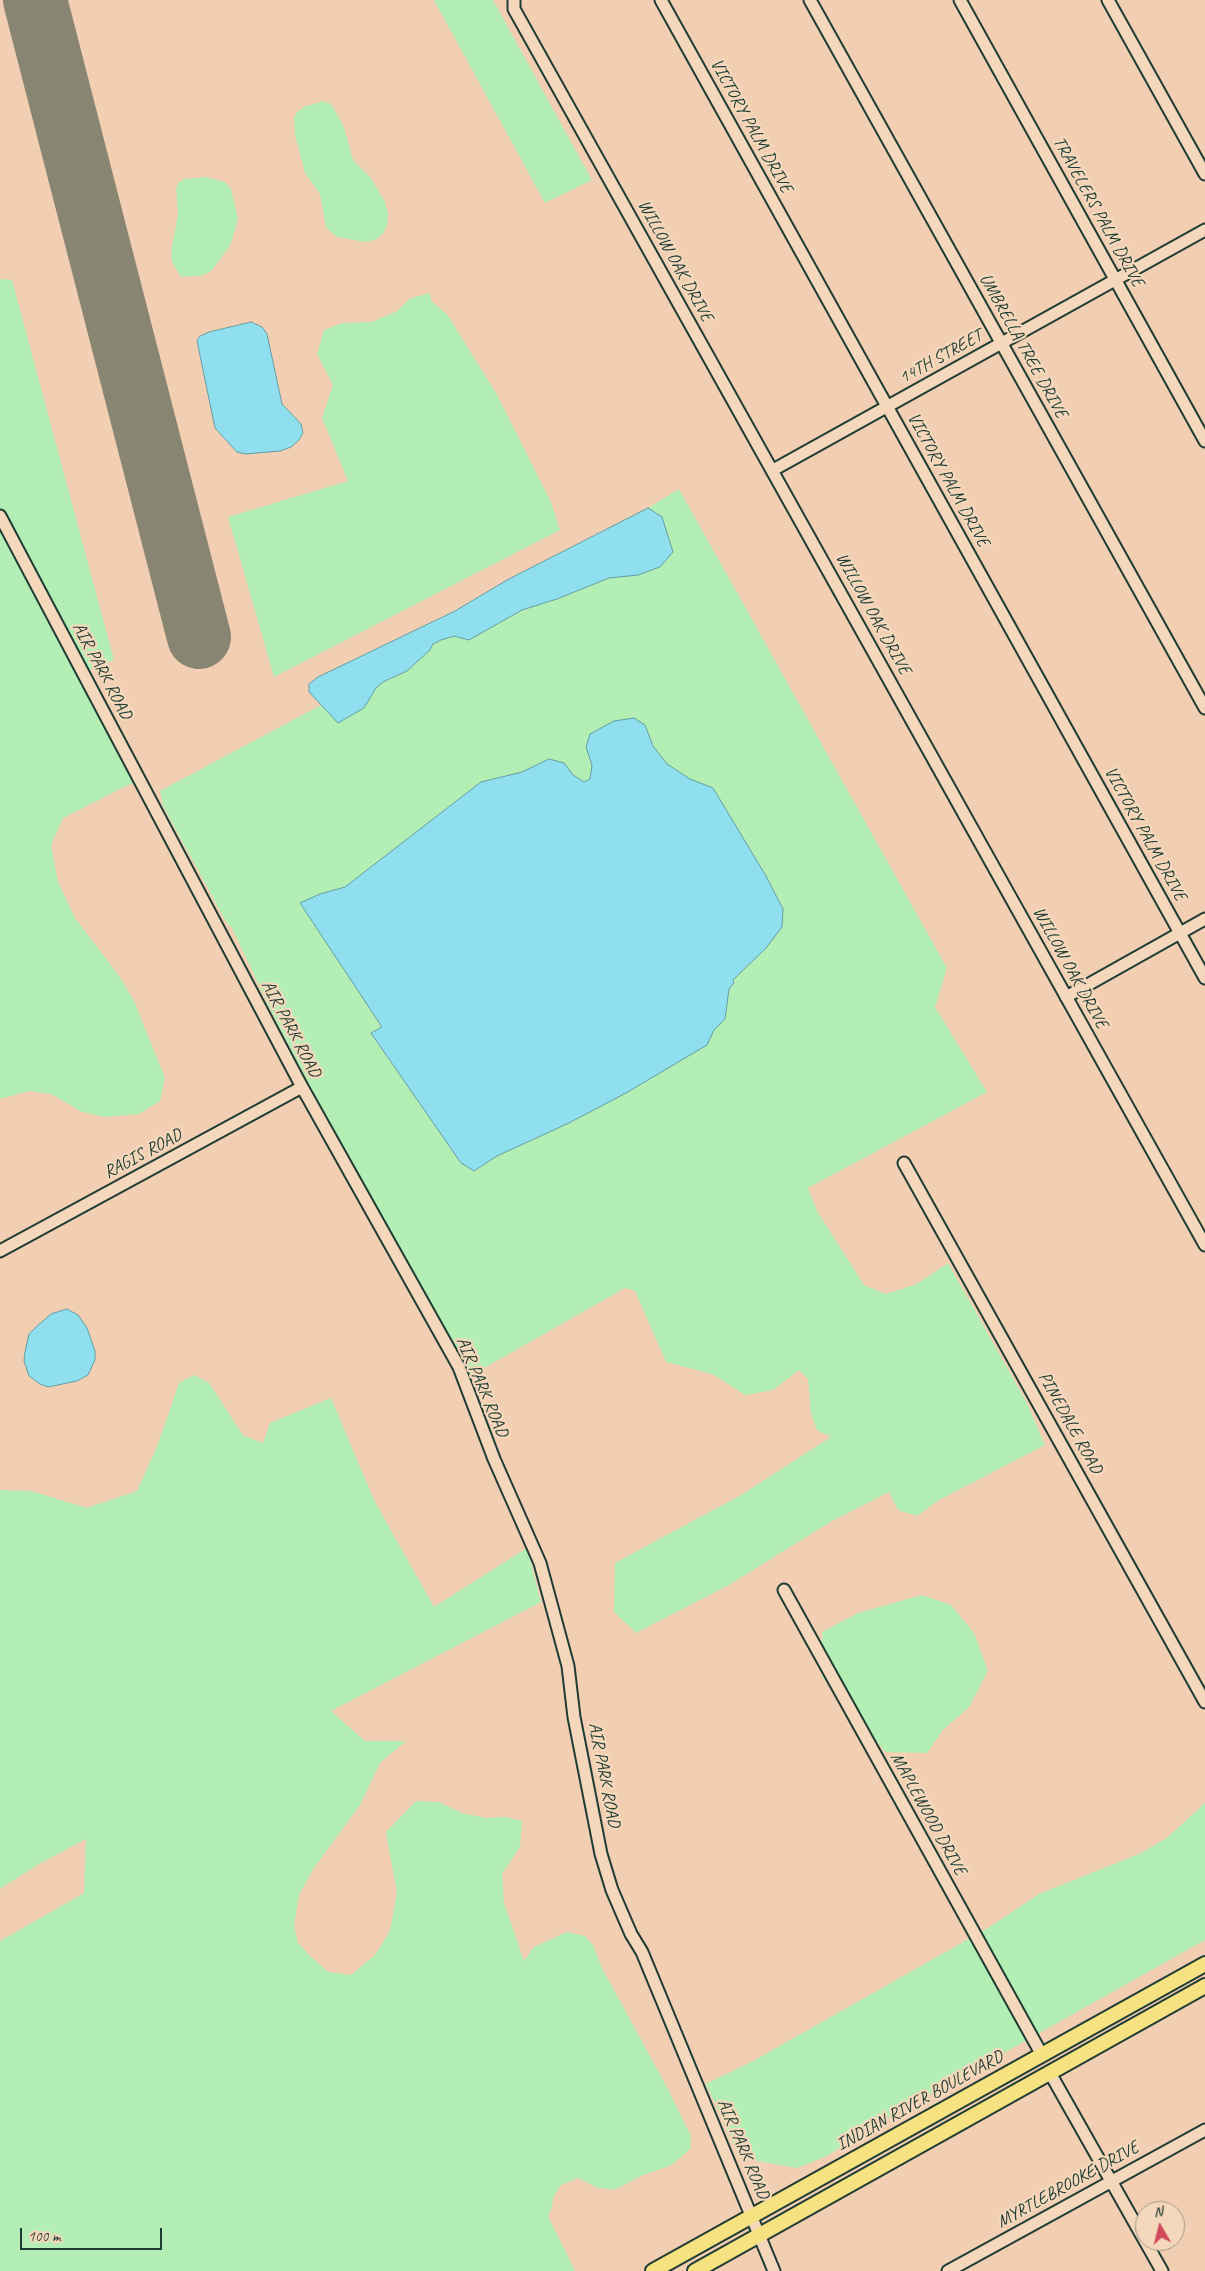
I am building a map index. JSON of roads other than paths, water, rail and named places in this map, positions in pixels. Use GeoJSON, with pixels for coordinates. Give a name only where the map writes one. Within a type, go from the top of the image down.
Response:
{"type":"FeatureCollection","features":[{"type":"Feature","properties":{"kind":"main road","name":"INDIAN RIVER BOULEVARD"},"geometry":{"type":"LineString","coordinates":[[653,2271],[1205,1964]]}},
{"type":"Feature","properties":{"kind":"main road"},"geometry":{"type":"LineString","coordinates":[[695,2271],[1205,1986]]}},
{"type":"Feature","properties":{"kind":"main road"},"geometry":{"type":"LineString","coordinates":[[1050,2073],[1051,2062],[1064,2043]]}},
{"type":"Feature","properties":{"kind":"main road"},"geometry":{"type":"LineString","coordinates":[[1028,2085],[1038,2072],[1042,2055]]}},
{"type":"Feature","properties":{"kind":"street","name":"WILLOW OAK DRIVE"},"geometry":{"type":"LineString","coordinates":[[514,0],[514,9],[1205,1245]]}},
{"type":"Feature","properties":{"kind":"street","name":"VICTORY PALM DRIVE"},"geometry":{"type":"LineString","coordinates":[[661,0],[1205,978]]}},
{"type":"Feature","properties":{"kind":"street","name":"UMBRELLA TREE DRIVE"},"geometry":{"type":"LineString","coordinates":[[810,0],[1205,708]]}},
{"type":"Feature","properties":{"kind":"street","name":"TRAVELERS PALM DRIVE"},"geometry":{"type":"LineString","coordinates":[[960,0],[1205,441]]}},
{"type":"Feature","properties":{"kind":"street"},"geometry":{"type":"LineString","coordinates":[[1108,0],[1205,174]]}},
{"type":"Feature","properties":{"kind":"street","name":"14TH STREET"},"geometry":{"type":"LineString","coordinates":[[773,470],[1205,230]]}},
{"type":"Feature","properties":{"kind":"street","name":"AIR PARK ROAD"},"geometry":{"type":"LineString","coordinates":[[0,516],[302,1087],[458,1367],[494,1459],[540,1564],[568,1666],[578,1737],[601,1854],[612,1890],[631,1934],[642,1952],[774,2271]]}},
{"type":"Feature","properties":{"kind":"street"},"geometry":{"type":"LineString","coordinates":[[1066,997],[1205,919]]}},
{"type":"Feature","properties":{"kind":"street","name":"RAGIS ROAD"},"geometry":{"type":"LineString","coordinates":[[0,1251],[302,1087]]}},
{"type":"Feature","properties":{"kind":"street","name":"PINEDALE ROAD"},"geometry":{"type":"LineString","coordinates":[[904,1163],[1205,1702]]}},
{"type":"Feature","properties":{"kind":"street","name":"MAPLEWOOD DRIVE"},"geometry":{"type":"LineString","coordinates":[[784,1590],[1042,2055]]}},
{"type":"Feature","properties":{"kind":"street"},"geometry":{"type":"LineString","coordinates":[[1050,2073],[1135,2223]]}},
{"type":"Feature","properties":{"kind":"street","name":"MYRTLEBROOKE DRIVE"},"geometry":{"type":"LineString","coordinates":[[948,2271],[1205,2130]]}},
{"type":"Feature","properties":{"kind":"street"},"geometry":{"type":"LineString","coordinates":[[1151,2251],[1162,2271]]}},
{"type":"Feature","properties":{"kind":"water"},"geometry":{"type":"Polygon","coordinates":[[[251,322],[262,327],[267,334],[282,404],[301,424],[303,433],[299,440],[291,447],[280,451],[245,454],[237,452],[215,428],[197,341],[200,336],[209,332],[251,322]]]}},
{"type":"Feature","properties":{"kind":"water"},"geometry":{"type":"Polygon","coordinates":[[[648,508],[662,517],[673,552],[660,567],[638,575],[609,578],[557,599],[522,610],[469,640],[454,636],[441,640],[433,644],[430,650],[407,671],[383,682],[376,688],[364,708],[338,723],[309,692],[309,684],[318,677],[455,611],[507,580],[648,508]]]}},
{"type":"Feature","properties":{"kind":"water"},"geometry":{"type":"Polygon","coordinates":[[[634,718],[645,725],[653,746],[667,764],[690,779],[713,788],[766,876],[783,909],[782,927],[766,948],[733,980],[734,983],[729,989],[725,1019],[714,1030],[707,1045],[626,1093],[569,1123],[497,1156],[474,1171],[461,1163],[371,1033],[382,1027],[300,903],[320,894],[345,887],[481,782],[522,772],[549,759],[564,763],[573,775],[584,782],[590,779],[592,765],[586,747],[590,734],[614,721],[634,718]]]}},
{"type":"Feature","properties":{"kind":"water"},"geometry":{"type":"Polygon","coordinates":[[[67,1309],[78,1315],[87,1328],[95,1351],[95,1360],[88,1375],[77,1381],[48,1387],[29,1376],[24,1361],[29,1334],[51,1314],[67,1309]]]}}]}
